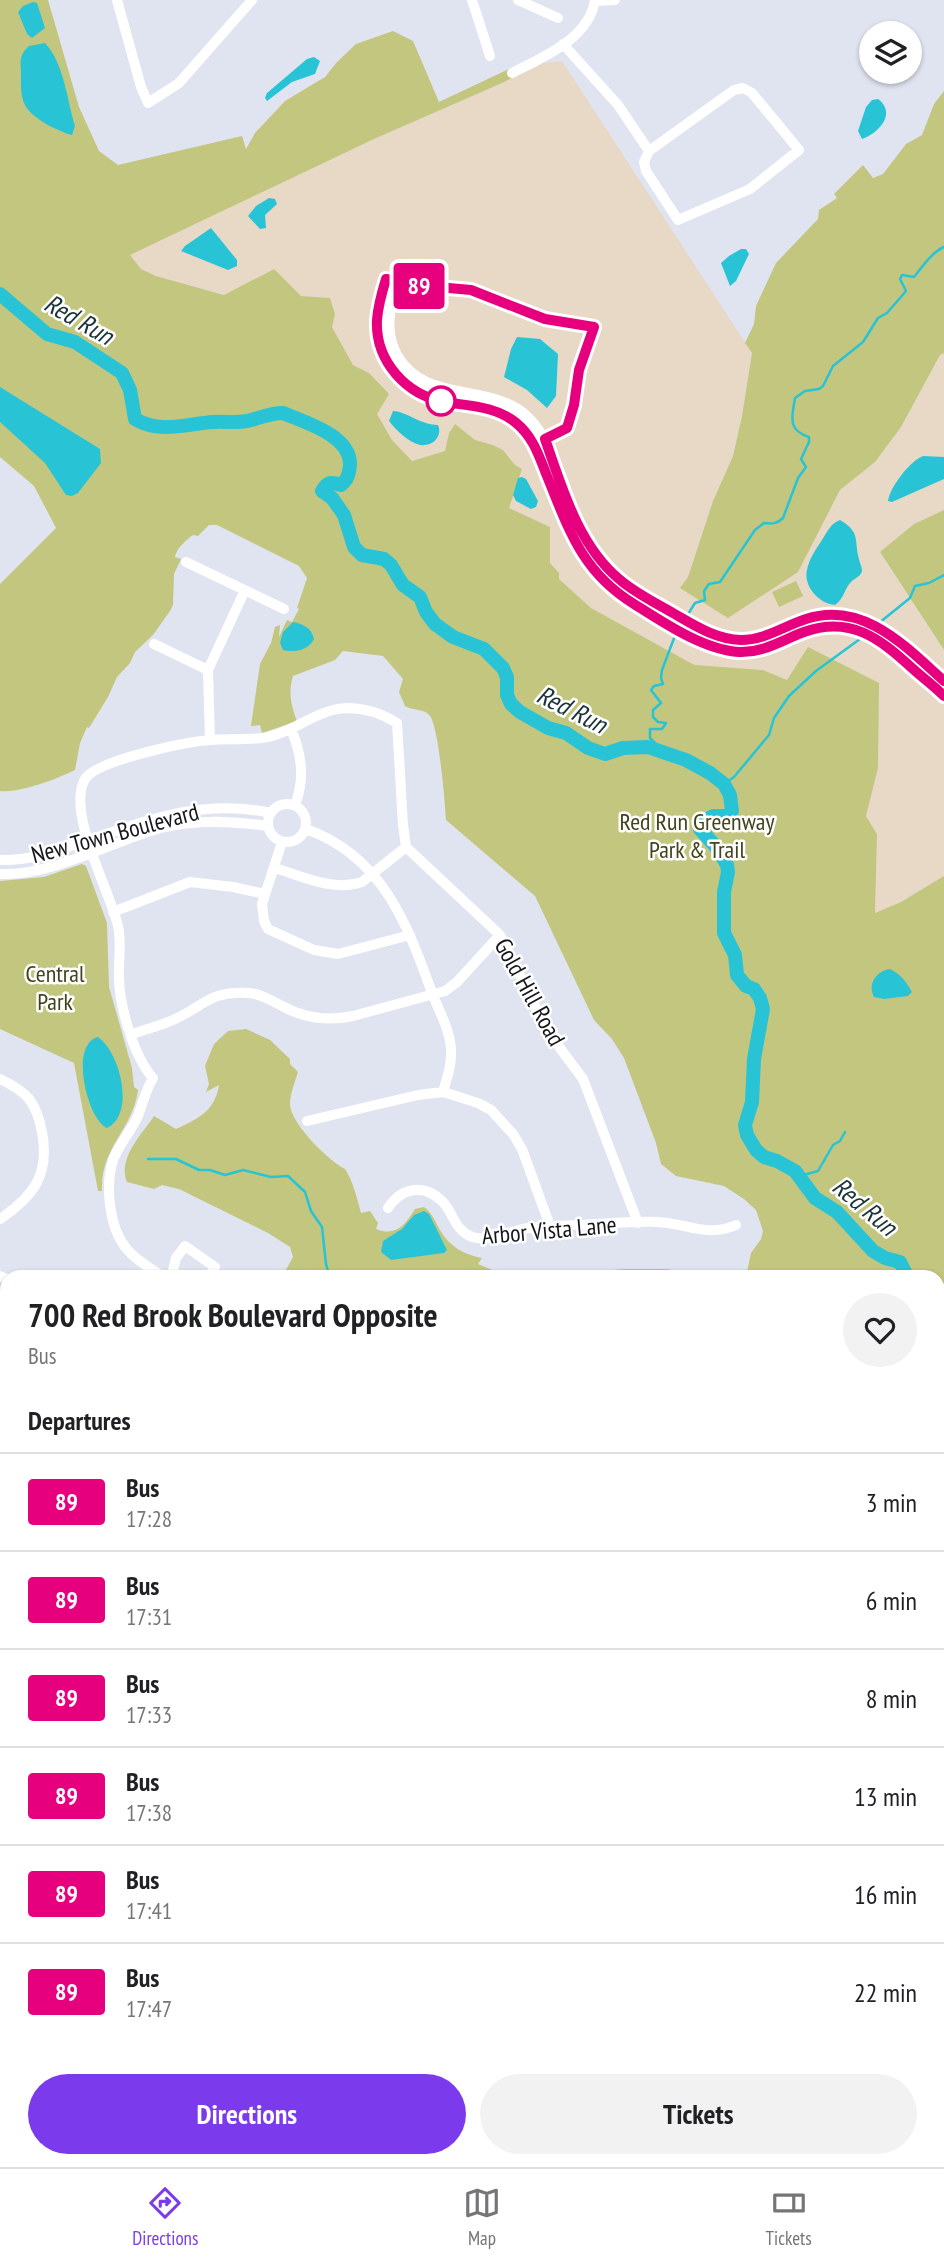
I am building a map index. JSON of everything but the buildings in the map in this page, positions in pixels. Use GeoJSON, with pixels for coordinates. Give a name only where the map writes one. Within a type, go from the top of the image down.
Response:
{"type":"FeatureCollection","features":[{"type":"Feature","properties":{"kind":"street"},"geometry":{"type":"LineString","coordinates":[[117,0],[148,103],[178,83],[251,0]]}},
{"type":"Feature","properties":{"kind":"street"},"geometry":{"type":"LineString","coordinates":[[485,0],[473,2],[490,57]]}},
{"type":"Feature","properties":{"kind":"street"},"geometry":{"type":"LineString","coordinates":[[518,0],[558,18]]}},
{"type":"Feature","properties":{"kind":"street"},"geometry":{"type":"LineString","coordinates":[[512,73],[564,44],[586,25],[595,1],[615,0]]}},
{"type":"Feature","properties":{"kind":"street"},"geometry":{"type":"LineString","coordinates":[[564,44],[618,104],[649,151]]}},
{"type":"Feature","properties":{"kind":"street"},"geometry":{"type":"LineString","coordinates":[[743,88],[752,93],[799,150],[750,189],[678,220],[646,171],[644,162],[649,151],[734,90],[743,88]]}},
{"type":"Feature","properties":{"kind":"street"},"geometry":{"type":"LineString","coordinates":[[944,681],[888,639],[847,628],[813,629],[774,646],[752,652],[729,651],[699,641],[620,595],[588,564],[572,537],[534,445],[518,424],[497,411],[444,402],[421,394],[399,379],[384,356],[377,331],[386,279],[398,283],[390,310],[389,330],[394,350],[408,370],[427,384],[492,397],[526,415],[545,439],[582,533],[597,556],[627,586],[704,631],[723,638],[751,639],[770,635],[812,617],[830,615],[855,618],[879,627],[888,639],[944,696]]}},
{"type":"Feature","properties":{"kind":"street"},"geometry":{"type":"LineString","coordinates":[[186,562],[284,609]]}},
{"type":"Feature","properties":{"kind":"street"},"geometry":{"type":"LineString","coordinates":[[210,740],[208,670],[245,590]]}},
{"type":"Feature","properties":{"kind":"street"},"geometry":{"type":"LineString","coordinates":[[155,644],[208,670]]}},
{"type":"Feature","properties":{"kind":"street"},"geometry":{"type":"LineString","coordinates":[[153,1270],[136,1259],[120,1238],[115,1226],[109,1186],[113,1160],[136,1118],[153,1078],[140,1060],[120,996],[118,928],[87,841],[81,799],[85,779],[92,771],[138,755],[210,740],[254,739],[291,729],[316,715],[346,708],[372,711],[397,723],[402,825],[406,847],[355,885],[334,885],[275,868]]}},
{"type":"Feature","properties":{"kind":"street"},"geometry":{"type":"LineString","coordinates":[[291,729],[299,750],[302,780],[295,805]]}},
{"type":"Feature","properties":{"kind":"street"},"geometry":{"type":"LineString","coordinates":[[280,805],[295,805],[306,816],[306,829],[296,841],[282,842],[273,836],[268,826],[271,813],[280,805]]}},
{"type":"Feature","properties":{"kind":"street","name":"New Town Boulevard"},"geometry":{"type":"LineString","coordinates":[[0,860],[47,854],[180,811],[205,807],[271,813]]}},
{"type":"Feature","properties":{"kind":"street","name":"New Town Boulevard"},"geometry":{"type":"LineString","coordinates":[[0,874],[27,872],[180,824],[234,821],[268,826]]}},
{"type":"Feature","properties":{"kind":"street"},"geometry":{"type":"LineString","coordinates":[[306,829],[342,846],[373,873],[391,899],[410,935],[449,1037],[451,1049],[443,1092]]}},
{"type":"Feature","properties":{"kind":"street"},"geometry":{"type":"LineString","coordinates":[[282,842],[265,894],[262,913],[268,929],[326,953],[354,951],[410,935]]}},
{"type":"Feature","properties":{"kind":"street","name":"Gold Hill Road"},"geometry":{"type":"LineString","coordinates":[[406,847],[500,935],[548,1032],[583,1079],[638,1223]]}},
{"type":"Feature","properties":{"kind":"street"},"geometry":{"type":"LineString","coordinates":[[113,912],[190,882],[265,894]]}},
{"type":"Feature","properties":{"kind":"street"},"geometry":{"type":"LineString","coordinates":[[132,1034],[174,1019],[209,998],[221,994],[257,994],[299,1014],[328,1019],[353,1016],[433,995],[452,987],[500,935]]}},
{"type":"Feature","properties":{"kind":"street"},"geometry":{"type":"LineString","coordinates":[[0,1079],[18,1088],[34,1104],[45,1149],[36,1186],[19,1207],[0,1219]]}},
{"type":"Feature","properties":{"kind":"street"},"geometry":{"type":"LineString","coordinates":[[307,1121],[418,1095],[443,1092],[478,1103],[491,1110],[513,1134],[522,1149],[550,1226]]}},
{"type":"Feature","properties":{"kind":"street","name":"Arbor Vista Lane"},"geometry":{"type":"LineString","coordinates":[[388,1208],[406,1191],[423,1190],[440,1200],[459,1229],[474,1238],[484,1239],[526,1228],[550,1226],[665,1222],[715,1231],[736,1225]]}},
{"type":"Feature","properties":{"kind":"street"},"geometry":{"type":"LineString","coordinates":[[173,1270],[176,1258],[185,1246],[215,1267],[213,1270]]}},
{"type":"Feature","properties":{"kind":"shaded area"},"geometry":{"type":"Polygon","coordinates":[[[562,61],[752,353],[733,456],[713,501],[688,577],[681,589],[798,572],[840,490],[875,462],[901,427],[940,355],[944,353],[944,510],[914,524],[880,553],[944,650],[944,876],[875,914],[877,834],[866,816],[878,768],[787,680],[763,670],[695,665],[591,608],[559,579],[559,573],[550,563],[550,527],[508,508],[522,469],[515,465],[503,450],[475,440],[455,424],[449,433],[446,451],[411,461],[392,440],[377,414],[369,373],[353,365],[332,327],[335,314],[330,298],[301,296],[273,269],[225,295],[156,276],[141,269],[129,254],[374,139],[502,83],[540,63],[562,61]]]}},
{"type":"Feature","properties":{"kind":"green space","name":"Red Run Greenway Park & Trail"},"geometry":{"type":"Polygon","coordinates":[[[0,0],[48,0],[79,107],[99,151],[118,165],[242,136],[246,149],[255,133],[285,101],[325,77],[356,44],[393,31],[413,41],[439,102],[511,68],[516,76],[502,83],[374,139],[130,255],[141,269],[156,276],[224,295],[274,269],[301,296],[330,298],[335,314],[332,327],[353,365],[369,373],[389,394],[377,414],[392,440],[412,461],[445,451],[449,433],[455,424],[475,440],[503,450],[515,465],[522,469],[509,508],[550,527],[550,563],[559,573],[559,579],[591,608],[695,665],[763,670],[787,680],[808,647],[879,683],[878,768],[866,816],[877,834],[875,913],[901,902],[944,876],[944,1270],[747,1270],[751,1253],[763,1231],[756,1210],[724,1186],[676,1176],[661,1164],[656,1143],[624,1058],[612,1039],[594,1020],[535,896],[446,820],[441,766],[433,723],[428,713],[405,706],[399,692],[403,679],[383,656],[343,651],[335,660],[293,676],[291,699],[297,721],[262,733],[260,725],[251,726],[260,664],[271,643],[275,627],[280,625],[279,637],[287,620],[292,622],[299,609],[297,608],[307,578],[299,566],[217,525],[209,525],[198,536],[190,537],[179,548],[175,557],[181,559],[174,574],[173,605],[153,635],[135,652],[130,663],[117,677],[108,697],[89,728],[87,727],[80,743],[75,770],[28,788],[0,791],[0,584],[56,528],[34,486],[0,457],[0,0]]]}},
{"type":"Feature","properties":{"kind":"green space"},"geometry":{"type":"Polygon","coordinates":[[[944,91],[944,353],[940,355],[901,427],[875,462],[840,490],[798,572],[728,618],[680,588],[688,577],[713,501],[733,456],[752,353],[745,343],[754,324],[756,306],[776,263],[818,219],[819,210],[837,198],[834,194],[863,165],[873,178],[883,174],[906,144],[922,135],[934,104],[944,91]]]}},
{"type":"Feature","properties":{"kind":"green space"},"geometry":{"type":"Polygon","coordinates":[[[944,510],[944,650],[880,552],[914,524],[944,510]]]}},
{"type":"Feature","properties":{"kind":"green space"},"geometry":{"type":"Polygon","coordinates":[[[796,581],[803,596],[779,607],[772,592],[796,581]]]}},
{"type":"Feature","properties":{"kind":"green space","name":"Central Park"},"geometry":{"type":"Polygon","coordinates":[[[82,864],[86,866],[107,923],[109,987],[132,1068],[134,1087],[138,1090],[130,1116],[106,1162],[102,1191],[98,1191],[74,1063],[0,1029],[0,881],[44,877],[82,864]]]}},
{"type":"Feature","properties":{"kind":"green space"},"geometry":{"type":"Polygon","coordinates":[[[246,1029],[270,1040],[290,1059],[290,1064],[298,1072],[290,1104],[296,1121],[312,1141],[345,1169],[353,1184],[361,1213],[370,1211],[378,1223],[376,1229],[389,1232],[399,1228],[415,1209],[424,1207],[452,1245],[469,1255],[482,1258],[478,1264],[492,1270],[286,1270],[293,1257],[290,1247],[268,1233],[179,1189],[162,1185],[154,1189],[127,1182],[125,1165],[128,1156],[154,1116],[176,1129],[198,1118],[214,1101],[219,1085],[206,1092],[209,1084],[205,1066],[214,1044],[228,1031],[246,1029]]]}},
{"type":"Feature","properties":{"kind":"green space"},"geometry":{"type":"Polygon","coordinates":[[[667,1269],[672,1270],[612,1270],[667,1269]]]}},
{"type":"Feature","properties":{"kind":"water"},"geometry":{"type":"Polygon","coordinates":[[[37,3],[45,28],[32,38],[27,34],[18,12],[23,6],[37,3]]]}},
{"type":"Feature","properties":{"kind":"water"},"geometry":{"type":"Polygon","coordinates":[[[45,43],[57,61],[64,82],[75,126],[72,135],[39,120],[23,101],[22,55],[29,46],[45,43]]]}},
{"type":"Feature","properties":{"kind":"water"},"geometry":{"type":"Polygon","coordinates":[[[314,57],[320,61],[315,74],[292,82],[267,101],[267,93],[307,59],[314,57]]]}},
{"type":"Feature","properties":{"kind":"water"},"geometry":{"type":"Polygon","coordinates":[[[878,99],[886,110],[884,122],[862,139],[858,131],[866,107],[872,100],[878,99]]]}},
{"type":"Feature","properties":{"kind":"water"},"geometry":{"type":"Polygon","coordinates":[[[269,198],[275,199],[277,204],[265,215],[266,228],[260,229],[248,216],[256,206],[269,198]]]}},
{"type":"Feature","properties":{"kind":"water"},"geometry":{"type":"Polygon","coordinates":[[[211,228],[237,260],[237,266],[228,270],[181,251],[211,228]]]}},
{"type":"Feature","properties":{"kind":"water"},"geometry":{"type":"Polygon","coordinates":[[[741,249],[746,249],[749,254],[736,281],[730,286],[721,263],[741,249]]]}},
{"type":"Feature","properties":{"kind":"water"},"geometry":{"type":"Polygon","coordinates":[[[517,337],[540,339],[558,354],[556,396],[547,408],[527,390],[504,377],[517,337]]]}},
{"type":"Feature","properties":{"kind":"water"},"geometry":{"type":"Polygon","coordinates":[[[0,387],[100,449],[101,463],[78,493],[66,495],[45,463],[0,422],[0,387]]]}},
{"type":"Feature","properties":{"kind":"water"},"geometry":{"type":"Polygon","coordinates":[[[393,411],[438,425],[438,437],[425,445],[411,441],[389,421],[393,411]]]}},
{"type":"Feature","properties":{"kind":"water"},"geometry":{"type":"Polygon","coordinates":[[[923,456],[944,457],[944,479],[892,502],[888,501],[901,475],[923,456]]]}},
{"type":"Feature","properties":{"kind":"water"},"geometry":{"type":"Polygon","coordinates":[[[518,478],[526,479],[538,501],[536,507],[531,509],[516,501],[513,495],[518,478]]]}},
{"type":"Feature","properties":{"kind":"water"},"geometry":{"type":"Polygon","coordinates":[[[840,520],[847,524],[856,537],[862,572],[835,605],[818,598],[810,588],[806,576],[815,551],[834,523],[840,520]]]}},
{"type":"Feature","properties":{"kind":"water"},"geometry":{"type":"Polygon","coordinates":[[[293,622],[306,627],[314,639],[309,646],[301,650],[283,650],[280,643],[283,632],[293,622]]]}},
{"type":"Feature","properties":{"kind":"water"},"geometry":{"type":"Polygon","coordinates":[[[890,969],[907,984],[912,992],[908,996],[884,999],[874,997],[874,979],[881,972],[890,969]]]}},
{"type":"Feature","properties":{"kind":"water"},"geometry":{"type":"Polygon","coordinates":[[[98,1037],[113,1056],[122,1083],[121,1110],[116,1121],[107,1128],[93,1111],[84,1082],[84,1053],[89,1043],[98,1037]]]}},
{"type":"Feature","properties":{"kind":"water"},"geometry":{"type":"Polygon","coordinates":[[[424,1211],[429,1214],[447,1250],[444,1253],[391,1260],[381,1252],[383,1241],[402,1229],[414,1215],[424,1211]]]}},
{"type":"Feature","properties":{"kind":"waterway"},"geometry":{"type":"LineString","coordinates":[[685,619],[695,603],[705,600],[704,591],[709,584],[720,582],[755,530],[764,523],[774,523],[783,518],[798,478],[806,467],[801,459],[809,442],[809,437],[794,427],[795,398],[805,391],[823,386],[833,366],[863,342],[878,318],[887,313],[906,291],[900,279],[902,275],[914,277],[931,256],[944,247]]}},
{"type":"Feature","properties":{"kind":"waterway","name":"Red Run"},"geometry":{"type":"LineString","coordinates":[[0,294],[47,334],[75,342],[122,373],[130,390],[135,419],[144,424],[164,427],[242,422],[283,413],[325,431],[343,445],[350,465],[349,474],[341,485],[330,483],[322,491],[332,498],[344,515],[354,547],[362,555],[384,559],[391,565],[403,585],[420,597],[435,624],[453,637],[484,649],[503,668],[507,677],[507,695],[511,704],[520,712],[548,728],[566,733],[588,748],[605,754],[623,748],[648,747],[686,760],[724,784],[730,795],[732,811],[728,816],[713,816],[700,824],[700,829],[717,848],[727,865],[724,933],[735,955],[737,975],[746,986],[754,989],[763,1009],[754,1059],[752,1102],[745,1125],[747,1135],[764,1157],[795,1171],[815,1198],[837,1212],[873,1251],[900,1262],[904,1270]]}},
{"type":"Feature","properties":{"kind":"waterway"},"geometry":{"type":"LineString","coordinates":[[879,623],[910,598],[915,586],[929,583],[944,575]]}},
{"type":"Feature","properties":{"kind":"waterway"},"geometry":{"type":"LineString","coordinates":[[654,749],[655,743],[650,738],[650,729],[662,729],[666,723],[658,722],[653,717],[653,710],[661,703],[651,690],[654,686],[663,684],[662,670],[676,633]]}},
{"type":"Feature","properties":{"kind":"waterway"},"geometry":{"type":"LineString","coordinates":[[724,784],[734,777],[769,735],[774,718],[789,696],[816,671],[864,636]]}},
{"type":"Feature","properties":{"kind":"waterway"},"geometry":{"type":"LineString","coordinates":[[800,1176],[818,1171],[833,1145],[840,1141],[845,1132]]}},
{"type":"Feature","properties":{"kind":"waterway"},"geometry":{"type":"LineString","coordinates":[[148,1159],[176,1159],[199,1170],[225,1175],[243,1170],[271,1177],[288,1176],[305,1192],[311,1211],[322,1227],[328,1270]]}},
{"type":"Feature","properties":{"kind":"bus line","name":"89"},"geometry":{"type":"LineString","coordinates":[[944,681],[891,635],[867,621],[841,616],[820,616],[803,620],[770,635],[743,640],[723,638],[704,631],[627,586],[597,556],[582,533],[545,439],[554,437],[567,428],[574,405],[579,370],[594,327],[545,319],[471,290],[398,283],[386,279],[377,331],[384,356],[399,379],[433,399],[487,408],[518,424],[534,445],[580,553],[597,574],[620,595],[699,641],[729,651],[752,652],[821,628],[837,627],[860,631],[884,643],[944,696]]}}]}
